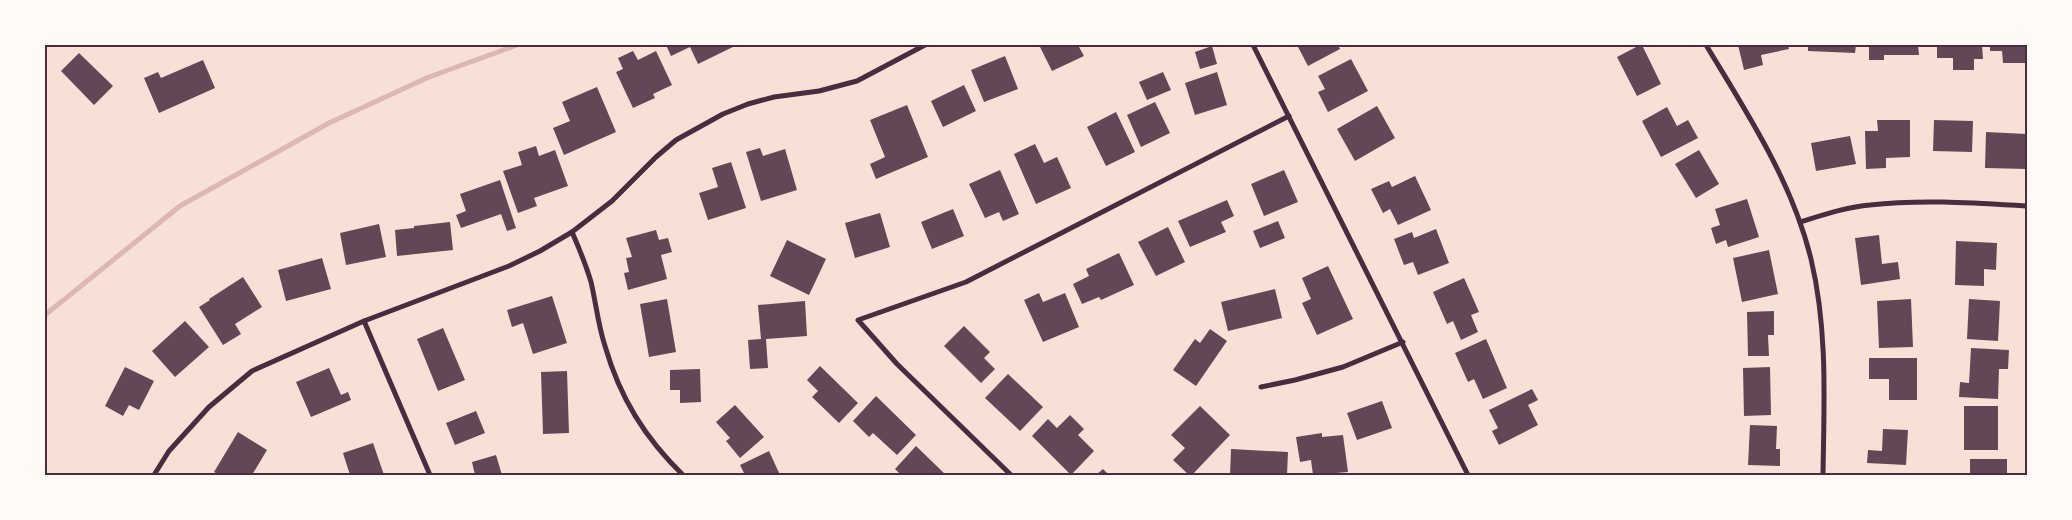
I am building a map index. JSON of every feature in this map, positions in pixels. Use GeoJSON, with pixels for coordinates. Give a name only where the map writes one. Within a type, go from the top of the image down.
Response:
{"type":"FeatureCollection","features":[{"type":"Feature","properties":{"kind":"street"},"geometry":{"type":"LineString","coordinates":[[154,475],[168,451],[209,407],[252,371],[364,321],[509,266],[540,251],[572,232],[612,201],[676,140],[699,126],[748,104],[774,97],[819,91],[857,80],[925,45]]}},
{"type":"Feature","properties":{"kind":"street"},"geometry":{"type":"LineString","coordinates":[[1253,45],[1468,475]]}},
{"type":"Feature","properties":{"kind":"street"},"geometry":{"type":"LineString","coordinates":[[1706,45],[1758,131],[1780,173],[1800,222],[1811,259],[1820,306],[1824,378],[1823,475]]}},
{"type":"Feature","properties":{"kind":"street"},"geometry":{"type":"LineString","coordinates":[[1011,475],[897,364],[858,320],[966,282],[1289,116]]}},
{"type":"Feature","properties":{"kind":"street"},"geometry":{"type":"LineString","coordinates":[[1800,222],[1838,211],[1900,202],[2027,206]]}},
{"type":"Feature","properties":{"kind":"street"},"geometry":{"type":"LineString","coordinates":[[572,232],[590,281],[604,344],[624,395],[642,429],[661,453],[684,475]]}},
{"type":"Feature","properties":{"kind":"street"},"geometry":{"type":"LineString","coordinates":[[364,321],[430,475]]}},
{"type":"Feature","properties":{"kind":"street"},"geometry":{"type":"LineString","coordinates":[[1261,387],[1343,367],[1403,342]]}},
{"type":"Feature","properties":{"kind":"building"},"geometry":{"type":"Polygon","coordinates":[[[666,45],[737,45],[698,64],[690,47],[671,56],[666,45]]]}},
{"type":"Feature","properties":{"kind":"building"},"geometry":{"type":"Polygon","coordinates":[[[1039,45],[1078,45],[1084,56],[1052,71],[1039,45]]]}},
{"type":"Feature","properties":{"kind":"building"},"geometry":{"type":"Polygon","coordinates":[[[1297,45],[1338,45],[1340,49],[1308,66],[1297,45]]]}},
{"type":"Feature","properties":{"kind":"building"},"geometry":{"type":"Polygon","coordinates":[[[1642,45],[1661,84],[1637,96],[1617,57],[1642,45]]]}},
{"type":"Feature","properties":{"kind":"building"},"geometry":{"type":"Polygon","coordinates":[[[1738,45],[1788,45],[1789,49],[1761,55],[1763,65],[1744,70],[1738,45]]]}},
{"type":"Feature","properties":{"kind":"building"},"geometry":{"type":"Polygon","coordinates":[[[1808,45],[1856,45],[1855,53],[1808,51],[1808,45]]]}},
{"type":"Feature","properties":{"kind":"building"},"geometry":{"type":"Polygon","coordinates":[[[1869,45],[1918,45],[1919,55],[1884,55],[1884,60],[1869,60],[1869,45]]]}},
{"type":"Feature","properties":{"kind":"building"},"geometry":{"type":"Polygon","coordinates":[[[1937,45],[1982,45],[1983,59],[1974,59],[1974,70],[1953,70],[1953,58],[1937,58],[1937,45]]]}},
{"type":"Feature","properties":{"kind":"building"},"geometry":{"type":"Polygon","coordinates":[[[1990,45],[2027,45],[2027,63],[2003,63],[2002,51],[1990,51],[1990,45]]]}},
{"type":"Feature","properties":{"kind":"building"},"geometry":{"type":"Polygon","coordinates":[[[1212,46],[1217,64],[1200,69],[1195,52],[1212,46]]]}},
{"type":"Feature","properties":{"kind":"building"},"geometry":{"type":"Polygon","coordinates":[[[633,51],[638,60],[656,51],[672,85],[653,94],[655,98],[633,108],[616,72],[623,69],[618,58],[633,51]]]}},
{"type":"Feature","properties":{"kind":"building"},"geometry":{"type":"Polygon","coordinates":[[[79,53],[113,86],[94,105],[61,71],[79,53]]]}},
{"type":"Feature","properties":{"kind":"building"},"geometry":{"type":"Polygon","coordinates":[[[1005,56],[1018,89],[984,102],[971,70],[1005,56]]]}},
{"type":"Feature","properties":{"kind":"building"},"geometry":{"type":"Polygon","coordinates":[[[1351,59],[1368,91],[1328,112],[1318,92],[1325,89],[1318,76],[1351,59]]]}},
{"type":"Feature","properties":{"kind":"building"},"geometry":{"type":"Polygon","coordinates":[[[203,60],[215,88],[159,113],[144,78],[158,72],[161,78],[203,60]]]}},
{"type":"Feature","properties":{"kind":"building"},"geometry":{"type":"Polygon","coordinates":[[[1163,72],[1171,90],[1147,100],[1139,82],[1163,72]]]}},
{"type":"Feature","properties":{"kind":"building"},"geometry":{"type":"Polygon","coordinates":[[[1217,72],[1227,105],[1195,115],[1185,83],[1217,72]]]}},
{"type":"Feature","properties":{"kind":"building"},"geometry":{"type":"Polygon","coordinates":[[[964,85],[976,111],[943,127],[931,101],[964,85]]]}},
{"type":"Feature","properties":{"kind":"building"},"geometry":{"type":"Polygon","coordinates":[[[597,87],[616,132],[564,155],[553,128],[570,121],[562,102],[597,87]]]}},
{"type":"Feature","properties":{"kind":"building"},"geometry":{"type":"Polygon","coordinates":[[[1155,102],[1170,133],[1141,147],[1127,115],[1155,102]]]}},
{"type":"Feature","properties":{"kind":"building"},"geometry":{"type":"Polygon","coordinates":[[[907,105],[928,157],[876,179],[870,164],[885,157],[870,120],[907,105]]]}},
{"type":"Feature","properties":{"kind":"building"},"geometry":{"type":"Polygon","coordinates":[[[1377,106],[1395,138],[1355,161],[1337,129],[1377,106]]]}},
{"type":"Feature","properties":{"kind":"building"},"geometry":{"type":"Polygon","coordinates":[[[1667,107],[1677,126],[1688,120],[1698,138],[1661,157],[1642,121],[1667,107]]]}},
{"type":"Feature","properties":{"kind":"building"},"geometry":{"type":"Polygon","coordinates":[[[1116,112],[1135,152],[1106,166],[1087,127],[1116,112]]]}},
{"type":"Feature","properties":{"kind":"building"},"geometry":{"type":"Polygon","coordinates":[[[1877,120],[1910,120],[1910,157],[1886,158],[1886,168],[1866,169],[1865,131],[1878,131],[1877,120]]]}},
{"type":"Feature","properties":{"kind":"building"},"geometry":{"type":"Polygon","coordinates":[[[1934,120],[1973,121],[1972,152],[1933,151],[1934,120]]]}},
{"type":"Feature","properties":{"kind":"building"},"geometry":{"type":"Polygon","coordinates":[[[1986,132],[2027,134],[2027,169],[1985,168],[1986,132]]]}},
{"type":"Feature","properties":{"kind":"building"},"geometry":{"type":"Polygon","coordinates":[[[1850,136],[1856,164],[1816,171],[1811,143],[1850,136]]]}},
{"type":"Feature","properties":{"kind":"building"},"geometry":{"type":"Polygon","coordinates":[[[1035,144],[1044,163],[1057,157],[1071,188],[1036,204],[1014,154],[1035,144]]]}},
{"type":"Feature","properties":{"kind":"building"},"geometry":{"type":"Polygon","coordinates":[[[536,146],[539,156],[555,150],[568,186],[534,198],[537,206],[518,213],[503,171],[522,165],[518,152],[536,146]]]}},
{"type":"Feature","properties":{"kind":"building"},"geometry":{"type":"Polygon","coordinates":[[[760,148],[763,156],[785,149],[797,190],[761,201],[746,152],[760,148]]]}},
{"type":"Feature","properties":{"kind":"building"},"geometry":{"type":"Polygon","coordinates":[[[1699,150],[1719,184],[1696,198],[1675,164],[1699,150]]]}},
{"type":"Feature","properties":{"kind":"building"},"geometry":{"type":"Polygon","coordinates":[[[731,162],[746,208],[708,220],[699,193],[718,187],[712,168],[731,162]]]}},
{"type":"Feature","properties":{"kind":"building"},"geometry":{"type":"Polygon","coordinates":[[[1000,170],[1019,214],[1003,221],[999,212],[985,218],[969,184],[1000,170]]]}},
{"type":"Feature","properties":{"kind":"building"},"geometry":{"type":"Polygon","coordinates":[[[1284,170],[1298,202],[1264,216],[1251,184],[1284,170]]]}},
{"type":"Feature","properties":{"kind":"building"},"geometry":{"type":"Polygon","coordinates":[[[1415,176],[1431,210],[1398,225],[1390,209],[1383,213],[1371,189],[1389,181],[1392,187],[1415,176]]]}},
{"type":"Feature","properties":{"kind":"building"},"geometry":{"type":"Polygon","coordinates":[[[500,180],[516,228],[507,231],[501,214],[461,228],[456,215],[466,211],[460,194],[500,180]]]}},
{"type":"Feature","properties":{"kind":"building"},"geometry":{"type":"Polygon","coordinates":[[[1747,199],[1759,237],[1728,247],[1726,240],[1716,244],[1711,228],[1720,225],[1715,209],[1747,199]]]}},
{"type":"Feature","properties":{"kind":"building"},"geometry":{"type":"Polygon","coordinates":[[[1227,200],[1234,216],[1221,222],[1226,232],[1190,247],[1178,221],[1227,200]]]}},
{"type":"Feature","properties":{"kind":"building"},"geometry":{"type":"Polygon","coordinates":[[[953,209],[964,236],[932,249],[921,222],[953,209]]]}},
{"type":"Feature","properties":{"kind":"building"},"geometry":{"type":"Polygon","coordinates":[[[880,213],[890,247],[855,258],[845,223],[880,213]]]}},
{"type":"Feature","properties":{"kind":"building"},"geometry":{"type":"Polygon","coordinates":[[[1278,221],[1285,238],[1260,248],[1253,231],[1278,221]]]}},
{"type":"Feature","properties":{"kind":"building"},"geometry":{"type":"Polygon","coordinates":[[[450,222],[453,250],[397,256],[395,230],[450,222]]]}},
{"type":"Feature","properties":{"kind":"building"},"geometry":{"type":"Polygon","coordinates":[[[379,224],[386,257],[346,265],[340,233],[379,224]]]}},
{"type":"Feature","properties":{"kind":"building"},"geometry":{"type":"Polygon","coordinates":[[[1168,227],[1185,262],[1156,276],[1138,242],[1168,227]]]}},
{"type":"Feature","properties":{"kind":"building"},"geometry":{"type":"Polygon","coordinates":[[[1436,229],[1449,263],[1418,275],[1413,262],[1404,265],[1394,239],[1412,232],[1414,238],[1436,229]]]}},
{"type":"Feature","properties":{"kind":"building"},"geometry":{"type":"Polygon","coordinates":[[[656,230],[659,240],[668,238],[672,252],[661,255],[667,279],[628,290],[624,273],[629,272],[626,258],[632,257],[626,238],[656,230]]]}},
{"type":"Feature","properties":{"kind":"building"},"geometry":{"type":"Polygon","coordinates":[[[1879,235],[1882,264],[1898,262],[1900,279],[1861,285],[1855,238],[1879,235]]]}},
{"type":"Feature","properties":{"kind":"building"},"geometry":{"type":"Polygon","coordinates":[[[787,240],[826,259],[809,295],[770,276],[787,240]]]}},
{"type":"Feature","properties":{"kind":"building"},"geometry":{"type":"Polygon","coordinates":[[[1956,241],[1997,243],[1996,270],[1984,269],[1984,286],[1955,285],[1956,241]]]}},
{"type":"Feature","properties":{"kind":"building"},"geometry":{"type":"Polygon","coordinates":[[[1769,250],[1778,294],[1742,302],[1733,258],[1769,250]]]}},
{"type":"Feature","properties":{"kind":"building"},"geometry":{"type":"Polygon","coordinates":[[[1119,253],[1134,285],[1101,300],[1099,297],[1082,304],[1073,284],[1089,276],[1086,269],[1119,253]]]}},
{"type":"Feature","properties":{"kind":"building"},"geometry":{"type":"Polygon","coordinates":[[[322,258],[331,289],[286,301],[278,270],[322,258]]]}},
{"type":"Feature","properties":{"kind":"building"},"geometry":{"type":"Polygon","coordinates":[[[1328,266],[1353,319],[1317,335],[1302,303],[1311,299],[1302,278],[1328,266]]]}},
{"type":"Feature","properties":{"kind":"building"},"geometry":{"type":"Polygon","coordinates":[[[243,277],[262,307],[235,324],[241,334],[223,345],[199,307],[243,277]]]}},
{"type":"Feature","properties":{"kind":"building"},"geometry":{"type":"Polygon","coordinates":[[[1464,278],[1479,312],[1471,315],[1478,332],[1461,340],[1453,321],[1447,324],[1433,292],[1464,278]]]}},
{"type":"Feature","properties":{"kind":"building"},"geometry":{"type":"Polygon","coordinates":[[[1275,289],[1282,318],[1228,331],[1221,302],[1275,289]]]}},
{"type":"Feature","properties":{"kind":"building"},"geometry":{"type":"Polygon","coordinates":[[[1039,293],[1043,302],[1065,293],[1079,327],[1043,342],[1024,300],[1039,293]]]}},
{"type":"Feature","properties":{"kind":"building"},"geometry":{"type":"Polygon","coordinates":[[[552,296],[567,343],[533,354],[523,323],[512,327],[507,310],[552,296]]]}},
{"type":"Feature","properties":{"kind":"building"},"geometry":{"type":"Polygon","coordinates":[[[667,299],[676,352],[649,357],[640,304],[667,299]]]}},
{"type":"Feature","properties":{"kind":"building"},"geometry":{"type":"Polygon","coordinates":[[[1911,299],[1913,347],[1879,348],[1877,301],[1911,299]]]}},
{"type":"Feature","properties":{"kind":"building"},"geometry":{"type":"Polygon","coordinates":[[[1969,299],[2000,301],[1998,341],[1967,339],[1969,299]]]}},
{"type":"Feature","properties":{"kind":"building"},"geometry":{"type":"Polygon","coordinates":[[[805,301],[807,336],[766,339],[768,368],[750,369],[748,340],[761,339],[758,305],[805,301]]]}},
{"type":"Feature","properties":{"kind":"building"},"geometry":{"type":"Polygon","coordinates":[[[1774,311],[1774,335],[1768,335],[1769,356],[1748,356],[1747,312],[1774,311]]]}},
{"type":"Feature","properties":{"kind":"building"},"geometry":{"type":"Polygon","coordinates":[[[185,321],[209,347],[175,377],[152,351],[185,321]]]}},
{"type":"Feature","properties":{"kind":"building"},"geometry":{"type":"Polygon","coordinates":[[[964,326],[990,352],[984,358],[995,369],[981,383],[944,346],[964,326]]]}},
{"type":"Feature","properties":{"kind":"building"},"geometry":{"type":"Polygon","coordinates":[[[443,328],[465,380],[438,391],[417,339],[443,328]]]}},
{"type":"Feature","properties":{"kind":"building"},"geometry":{"type":"Polygon","coordinates":[[[1210,329],[1227,341],[1196,386],[1173,370],[1195,339],[1200,343],[1210,329]]]}},
{"type":"Feature","properties":{"kind":"building"},"geometry":{"type":"Polygon","coordinates":[[[1486,339],[1507,388],[1483,399],[1474,379],[1468,382],[1455,353],[1486,339]]]}},
{"type":"Feature","properties":{"kind":"building"},"geometry":{"type":"Polygon","coordinates":[[[1971,348],[2009,350],[2008,369],[1999,369],[1998,399],[1959,397],[1960,382],[1969,383],[1971,348]]]}},
{"type":"Feature","properties":{"kind":"building"},"geometry":{"type":"Polygon","coordinates":[[[1869,358],[1917,358],[1917,400],[1889,400],[1889,379],[1869,379],[1869,358]]]}},
{"type":"Feature","properties":{"kind":"building"},"geometry":{"type":"Polygon","coordinates":[[[820,366],[858,403],[839,423],[812,397],[818,391],[807,380],[820,366]]]}},
{"type":"Feature","properties":{"kind":"building"},"geometry":{"type":"Polygon","coordinates":[[[125,367],[154,381],[139,410],[129,405],[123,416],[105,406],[125,367]]]}},
{"type":"Feature","properties":{"kind":"building"},"geometry":{"type":"Polygon","coordinates":[[[1770,367],[1771,415],[1744,416],[1743,368],[1770,367]]]}},
{"type":"Feature","properties":{"kind":"building"},"geometry":{"type":"Polygon","coordinates":[[[329,368],[341,395],[348,392],[351,400],[311,417],[296,382],[329,368]]]}},
{"type":"Feature","properties":{"kind":"building"},"geometry":{"type":"Polygon","coordinates":[[[700,369],[701,402],[680,403],[680,390],[670,390],[670,370],[700,369]]]}},
{"type":"Feature","properties":{"kind":"building"},"geometry":{"type":"Polygon","coordinates":[[[567,371],[569,433],[543,434],[541,372],[567,371]]]}},
{"type":"Feature","properties":{"kind":"building"},"geometry":{"type":"Polygon","coordinates":[[[1008,374],[1043,407],[1020,431],[985,398],[1008,374]]]}},
{"type":"Feature","properties":{"kind":"building"},"geometry":{"type":"Polygon","coordinates":[[[1532,389],[1538,400],[1528,405],[1538,425],[1499,445],[1492,431],[1498,428],[1489,410],[1532,389]]]}},
{"type":"Feature","properties":{"kind":"building"},"geometry":{"type":"Polygon","coordinates":[[[876,396],[916,435],[897,455],[873,433],[869,437],[853,421],[876,396]]]}},
{"type":"Feature","properties":{"kind":"building"},"geometry":{"type":"Polygon","coordinates":[[[1382,401],[1392,428],[1357,440],[1347,413],[1382,401]]]}},
{"type":"Feature","properties":{"kind":"building"},"geometry":{"type":"Polygon","coordinates":[[[735,405],[764,437],[740,458],[726,441],[730,438],[716,422],[735,405]]]}},
{"type":"Feature","properties":{"kind":"building"},"geometry":{"type":"Polygon","coordinates":[[[1200,406],[1230,435],[1192,475],[1189,475],[1173,460],[1185,448],[1171,435],[1200,406]]]}},
{"type":"Feature","properties":{"kind":"building"},"geometry":{"type":"Polygon","coordinates":[[[1964,406],[1998,406],[1998,450],[1964,450],[1964,406]]]}},
{"type":"Feature","properties":{"kind":"building"},"geometry":{"type":"Polygon","coordinates":[[[476,411],[485,433],[455,445],[446,423],[476,411]]]}},
{"type":"Feature","properties":{"kind":"building"},"geometry":{"type":"Polygon","coordinates":[[[1070,415],[1084,429],[1078,435],[1094,451],[1071,475],[1032,436],[1048,419],[1057,428],[1070,415]]]}},
{"type":"Feature","properties":{"kind":"building"},"geometry":{"type":"Polygon","coordinates":[[[1750,425],[1777,426],[1776,449],[1780,449],[1780,466],[1748,465],[1750,425]]]}},
{"type":"Feature","properties":{"kind":"building"},"geometry":{"type":"Polygon","coordinates":[[[1883,429],[1908,430],[1906,465],[1867,463],[1868,450],[1882,451],[1883,429]]]}},
{"type":"Feature","properties":{"kind":"building"},"geometry":{"type":"Polygon","coordinates":[[[238,432],[267,450],[252,475],[219,475],[214,472],[238,432]]]}},
{"type":"Feature","properties":{"kind":"building"},"geometry":{"type":"Polygon","coordinates":[[[1322,433],[1322,437],[1343,435],[1348,472],[1313,475],[1311,460],[1300,462],[1296,437],[1322,433]]]}},
{"type":"Feature","properties":{"kind":"building"},"geometry":{"type":"Polygon","coordinates":[[[373,443],[384,475],[350,475],[343,453],[373,443]]]}},
{"type":"Feature","properties":{"kind":"building"},"geometry":{"type":"Polygon","coordinates":[[[916,446],[946,475],[901,475],[895,469],[916,446]]]}},
{"type":"Feature","properties":{"kind":"building"},"geometry":{"type":"Polygon","coordinates":[[[1231,449],[1288,452],[1287,475],[1230,475],[1231,449]]]}},
{"type":"Feature","properties":{"kind":"building"},"geometry":{"type":"Polygon","coordinates":[[[769,451],[780,475],[745,475],[740,465],[769,451]]]}},
{"type":"Feature","properties":{"kind":"building"},"geometry":{"type":"Polygon","coordinates":[[[496,455],[502,475],[475,475],[472,462],[496,455]]]}},
{"type":"Feature","properties":{"kind":"building"},"geometry":{"type":"Polygon","coordinates":[[[1970,459],[2007,459],[2007,475],[1970,475],[1970,459]]]}},
{"type":"Feature","properties":{"kind":"building"},"geometry":{"type":"Polygon","coordinates":[[[1103,469],[1109,475],[1096,475],[1103,469]]]}},
{"type":"Feature","properties":{"kind":"waterway"},"geometry":{"type":"LineString","coordinates":[[45,315],[180,206],[329,123],[429,77],[517,45]]}}]}
